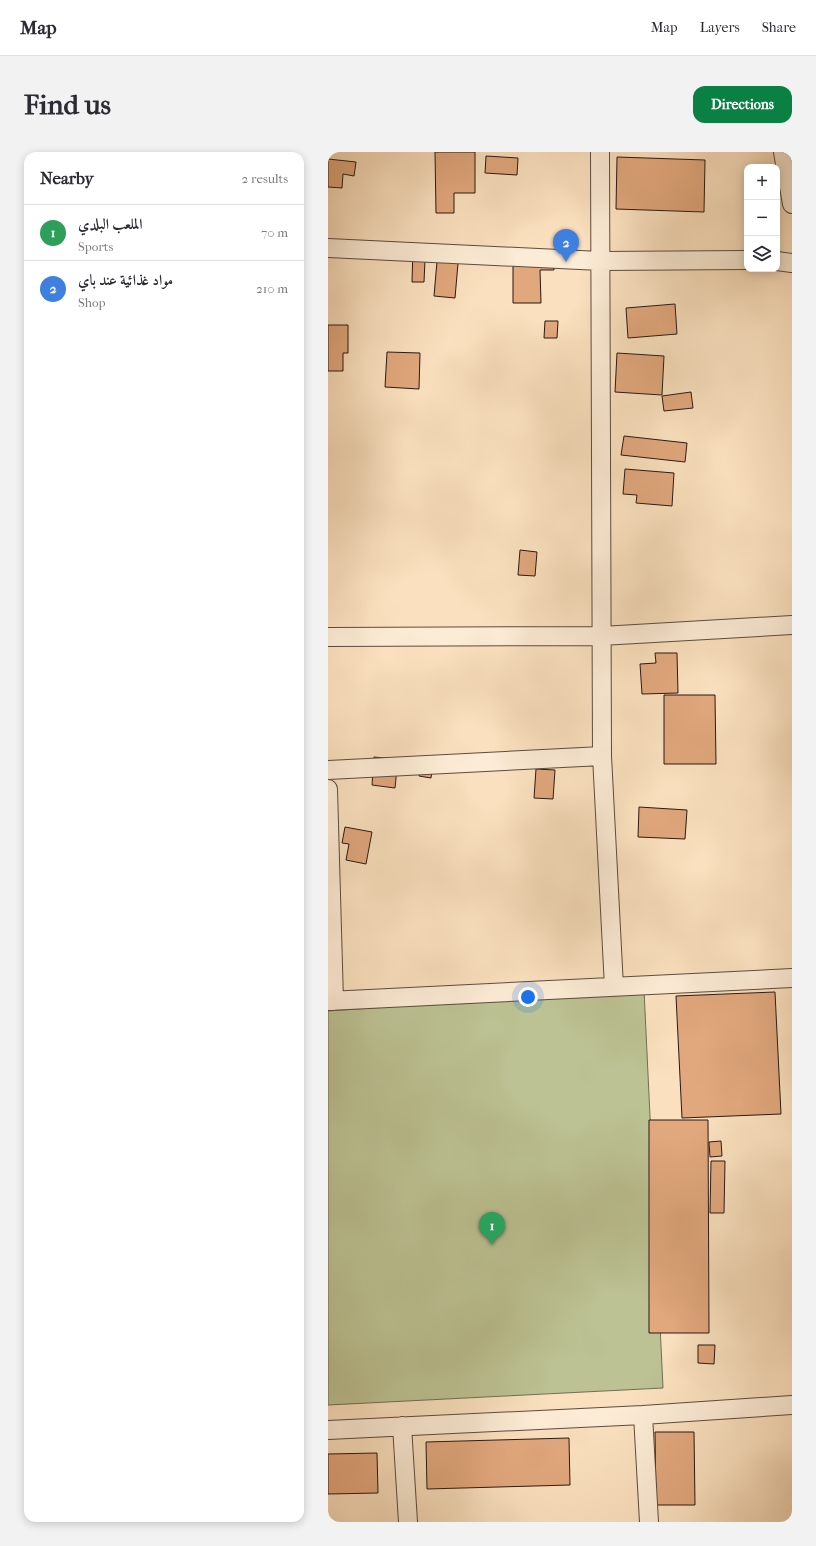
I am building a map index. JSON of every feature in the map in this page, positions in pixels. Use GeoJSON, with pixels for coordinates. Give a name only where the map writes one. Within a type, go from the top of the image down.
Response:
{"type":"FeatureCollection","features":[{"type":"Feature","properties":{"kind":"street"},"geometry":{"type":"LineString","coordinates":[[600,152],[602,756],[614,987]]}},
{"type":"Feature","properties":{"kind":"street"},"geometry":{"type":"LineString","coordinates":[[783,154],[792,204]]}},
{"type":"Feature","properties":{"kind":"street"},"geometry":{"type":"LineString","coordinates":[[328,248],[600,261],[744,260]]}},
{"type":"Feature","properties":{"kind":"street"},"geometry":{"type":"LineString","coordinates":[[780,261],[792,263]]}},
{"type":"Feature","properties":{"kind":"street"},"geometry":{"type":"LineString","coordinates":[[328,637],[601,636],[792,625]]}},
{"type":"Feature","properties":{"kind":"street"},"geometry":{"type":"LineString","coordinates":[[328,770],[602,756]]}},
{"type":"Feature","properties":{"kind":"street"},"geometry":{"type":"LineString","coordinates":[[328,789],[331,1001],[792,978]]}},
{"type":"Feature","properties":{"kind":"street"},"geometry":{"type":"LineString","coordinates":[[328,1430],[643,1415],[792,1405]]}},
{"type":"Feature","properties":{"kind":"street"},"geometry":{"type":"LineString","coordinates":[[643,1415],[649,1522]]}},
{"type":"Feature","properties":{"kind":"street"},"geometry":{"type":"LineString","coordinates":[[402,1426],[408,1522]]}},
{"type":"Feature","properties":{"kind":"green space"},"geometry":{"type":"Polygon","coordinates":[[[644,990],[663,1388],[328,1405],[328,1011],[644,990]]]}},
{"type":"Feature","properties":{"kind":"building"},"geometry":{"type":"Polygon","coordinates":[[[435,152],[475,152],[475,193],[454,193],[454,213],[436,213],[435,152]]]}},
{"type":"Feature","properties":{"kind":"building"},"geometry":{"type":"Polygon","coordinates":[[[486,156],[518,158],[517,175],[485,173],[486,156]]]}},
{"type":"Feature","properties":{"kind":"building"},"geometry":{"type":"Polygon","coordinates":[[[617,157],[705,160],[704,212],[616,209],[617,157]]]}},
{"type":"Feature","properties":{"kind":"building"},"geometry":{"type":"Polygon","coordinates":[[[328,159],[356,162],[354,176],[343,174],[342,188],[328,187],[328,159]]]}},
{"type":"Feature","properties":{"kind":"building"},"geometry":{"type":"Polygon","coordinates":[[[413,248],[425,260],[424,282],[412,282],[413,248]]]}},
{"type":"Feature","properties":{"kind":"building"},"geometry":{"type":"Polygon","coordinates":[[[438,250],[459,252],[455,298],[434,296],[438,250]]]}},
{"type":"Feature","properties":{"kind":"building"},"geometry":{"type":"Polygon","coordinates":[[[513,257],[554,257],[554,270],[540,270],[541,303],[513,303],[513,257]]]}},
{"type":"Feature","properties":{"kind":"building"},"geometry":{"type":"Polygon","coordinates":[[[675,304],[677,334],[628,338],[626,308],[675,304]]]}},
{"type":"Feature","properties":{"kind":"building"},"geometry":{"type":"Polygon","coordinates":[[[545,321],[558,321],[557,338],[544,338],[545,321]]]}},
{"type":"Feature","properties":{"kind":"building"},"geometry":{"type":"Polygon","coordinates":[[[328,325],[348,325],[348,353],[343,353],[343,371],[328,371],[328,325]]]}},
{"type":"Feature","properties":{"kind":"building"},"geometry":{"type":"Polygon","coordinates":[[[387,352],[420,353],[419,389],[385,387],[387,352]]]}},
{"type":"Feature","properties":{"kind":"building"},"geometry":{"type":"Polygon","coordinates":[[[617,353],[664,356],[662,395],[615,392],[617,353]]]}},
{"type":"Feature","properties":{"kind":"building"},"geometry":{"type":"Polygon","coordinates":[[[691,392],[693,408],[664,411],[662,396],[691,392]]]}},
{"type":"Feature","properties":{"kind":"building"},"geometry":{"type":"Polygon","coordinates":[[[624,436],[687,443],[685,462],[621,455],[624,436]]]}},
{"type":"Feature","properties":{"kind":"building"},"geometry":{"type":"Polygon","coordinates":[[[625,469],[674,473],[672,506],[636,503],[637,495],[623,494],[625,469]]]}},
{"type":"Feature","properties":{"kind":"building"},"geometry":{"type":"Polygon","coordinates":[[[520,550],[537,552],[535,576],[518,575],[520,550]]]}},
{"type":"Feature","properties":{"kind":"building"},"geometry":{"type":"Polygon","coordinates":[[[655,653],[677,653],[678,693],[642,694],[640,664],[656,663],[655,653]]]}},
{"type":"Feature","properties":{"kind":"building"},"geometry":{"type":"Polygon","coordinates":[[[664,695],[715,695],[716,764],[664,764],[664,695]]]}},
{"type":"Feature","properties":{"kind":"building"},"geometry":{"type":"Polygon","coordinates":[[[374,757],[433,763],[431,778],[419,776],[420,770],[397,768],[395,788],[372,785],[374,757]]]}},
{"type":"Feature","properties":{"kind":"building"},"geometry":{"type":"Polygon","coordinates":[[[536,769],[555,770],[553,799],[534,798],[536,769]]]}},
{"type":"Feature","properties":{"kind":"building"},"geometry":{"type":"Polygon","coordinates":[[[639,807],[687,810],[685,839],[638,837],[639,807]]]}},
{"type":"Feature","properties":{"kind":"building"},"geometry":{"type":"Polygon","coordinates":[[[345,827],[372,832],[366,864],[346,860],[349,844],[342,843],[345,827]]]}},
{"type":"Feature","properties":{"kind":"building"},"geometry":{"type":"Polygon","coordinates":[[[775,992],[781,1114],[682,1118],[676,996],[775,992]]]}},
{"type":"Feature","properties":{"kind":"building"},"geometry":{"type":"Polygon","coordinates":[[[649,1120],[708,1120],[709,1333],[649,1333],[649,1120]]]}},
{"type":"Feature","properties":{"kind":"building"},"geometry":{"type":"Polygon","coordinates":[[[721,1141],[722,1156],[710,1157],[709,1142],[721,1141]]]}},
{"type":"Feature","properties":{"kind":"building"},"geometry":{"type":"Polygon","coordinates":[[[711,1161],[725,1161],[724,1213],[710,1213],[711,1161]]]}},
{"type":"Feature","properties":{"kind":"building"},"geometry":{"type":"Polygon","coordinates":[[[698,1345],[715,1345],[714,1364],[698,1363],[698,1345]]]}},
{"type":"Feature","properties":{"kind":"building"},"geometry":{"type":"Polygon","coordinates":[[[655,1432],[694,1432],[695,1505],[656,1505],[655,1432]]]}},
{"type":"Feature","properties":{"kind":"building"},"geometry":{"type":"Polygon","coordinates":[[[569,1438],[570,1485],[427,1489],[426,1442],[569,1438]]]}},
{"type":"Feature","properties":{"kind":"building"},"geometry":{"type":"Polygon","coordinates":[[[377,1453],[378,1493],[328,1494],[328,1454],[377,1453]]]}},
{"type":"Feature","properties":{"kind":"place","name":"مواد غذائية عند باي"},"geometry":{"type":"Point","coordinates":[566,262]}},
{"type":"Feature","properties":{"kind":"place","name":"الملعب البلدي"},"geometry":{"type":"Point","coordinates":[492,1245]}}]}
